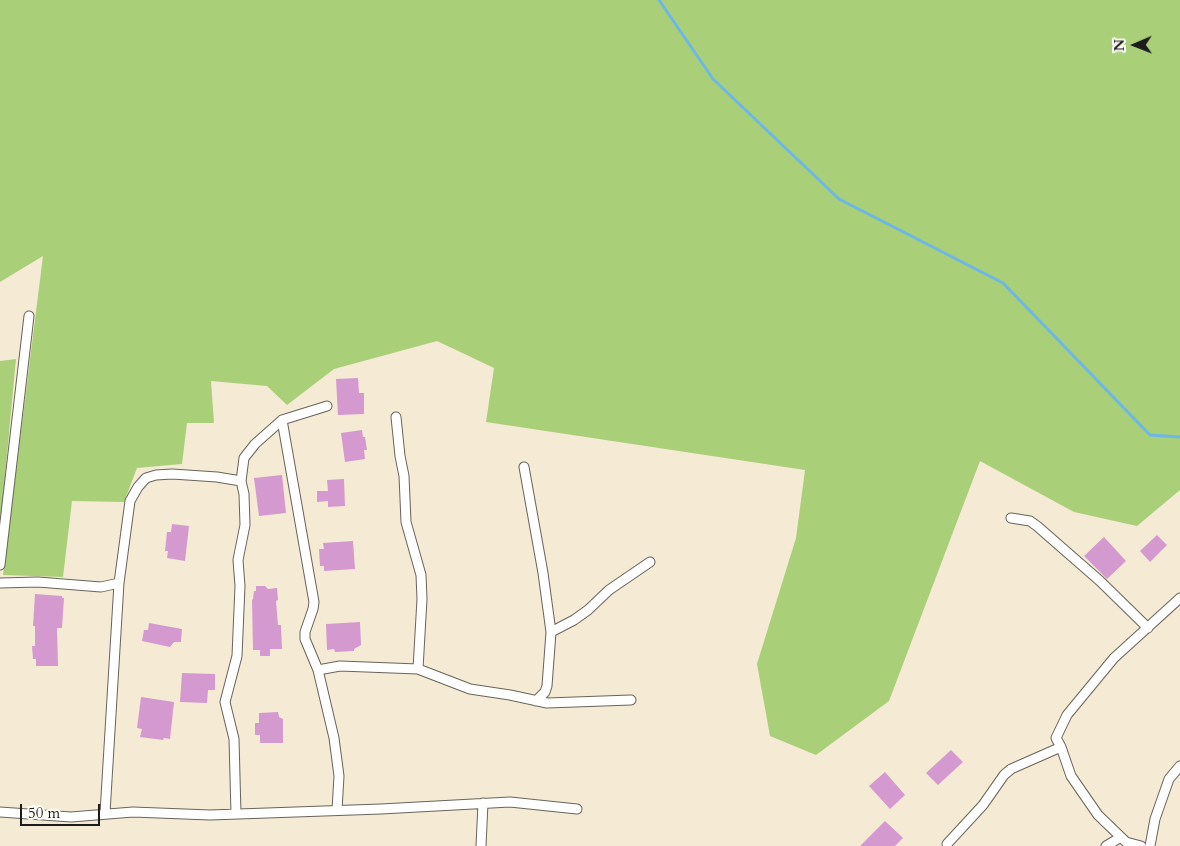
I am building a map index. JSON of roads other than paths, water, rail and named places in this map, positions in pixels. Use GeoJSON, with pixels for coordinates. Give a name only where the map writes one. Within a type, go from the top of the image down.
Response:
{"type":"FeatureCollection","features":[{"type":"Feature","properties":{"kind":"street"},"geometry":{"type":"LineString","coordinates":[[0,565],[29,316]]}},
{"type":"Feature","properties":{"kind":"street"},"geometry":{"type":"LineString","coordinates":[[236,814],[234,739],[225,698],[237,656],[240,586],[238,560],[245,517],[244,494],[241,482],[244,458],[247,452],[282,420],[327,406]]}},
{"type":"Feature","properties":{"kind":"street"},"geometry":{"type":"LineString","coordinates":[[396,417],[404,476],[405,516],[421,576],[422,599],[418,670]]}},
{"type":"Feature","properties":{"kind":"street"},"geometry":{"type":"LineString","coordinates":[[282,420],[314,602],[305,632],[305,639],[318,670],[337,758],[339,776],[337,810]]}},
{"type":"Feature","properties":{"kind":"street"},"geometry":{"type":"LineString","coordinates":[[524,467],[543,573],[551,632],[547,686],[545,692],[536,702]]}},
{"type":"Feature","properties":{"kind":"street"},"geometry":{"type":"LineString","coordinates":[[104,813],[119,583],[130,501],[146,478],[156,475],[172,474],[218,477],[241,482]]}},
{"type":"Feature","properties":{"kind":"street"},"geometry":{"type":"LineString","coordinates":[[1011,518],[1030,521],[1037,526],[1100,581],[1148,628]]}},
{"type":"Feature","properties":{"kind":"street"},"geometry":{"type":"LineString","coordinates":[[551,632],[574,620],[588,610],[609,590],[650,562]]}},
{"type":"Feature","properties":{"kind":"street"},"geometry":{"type":"LineString","coordinates":[[0,583],[38,582],[94,587],[119,583]]}},
{"type":"Feature","properties":{"kind":"street"},"geometry":{"type":"LineString","coordinates":[[1142,846],[1126,842],[1098,815],[1071,776],[1056,738],[1067,715],[1114,658],[1180,598]]}},
{"type":"Feature","properties":{"kind":"street"},"geometry":{"type":"LineString","coordinates":[[318,670],[340,666],[418,670],[470,690],[510,695],[536,702],[554,704],[631,700]]}},
{"type":"Feature","properties":{"kind":"street"},"geometry":{"type":"LineString","coordinates":[[947,844],[983,805],[1004,775],[1011,769],[1061,747]]}},
{"type":"Feature","properties":{"kind":"street"},"geometry":{"type":"LineString","coordinates":[[1150,846],[1155,819],[1169,779],[1180,766]]}},
{"type":"Feature","properties":{"kind":"street"},"geometry":{"type":"LineString","coordinates":[[0,812],[71,817],[133,812],[236,814],[380,810],[510,802],[577,809]]}},
{"type":"Feature","properties":{"kind":"street"},"geometry":{"type":"LineString","coordinates":[[481,846],[483,803]]}},
{"type":"Feature","properties":{"kind":"street"},"geometry":{"type":"LineString","coordinates":[[1106,846],[1121,837]]}},
{"type":"Feature","properties":{"kind":"waterway"},"geometry":{"type":"LineString","coordinates":[[659,0],[713,79],[839,199],[1003,283],[1150,435],[1180,437]]}}]}
